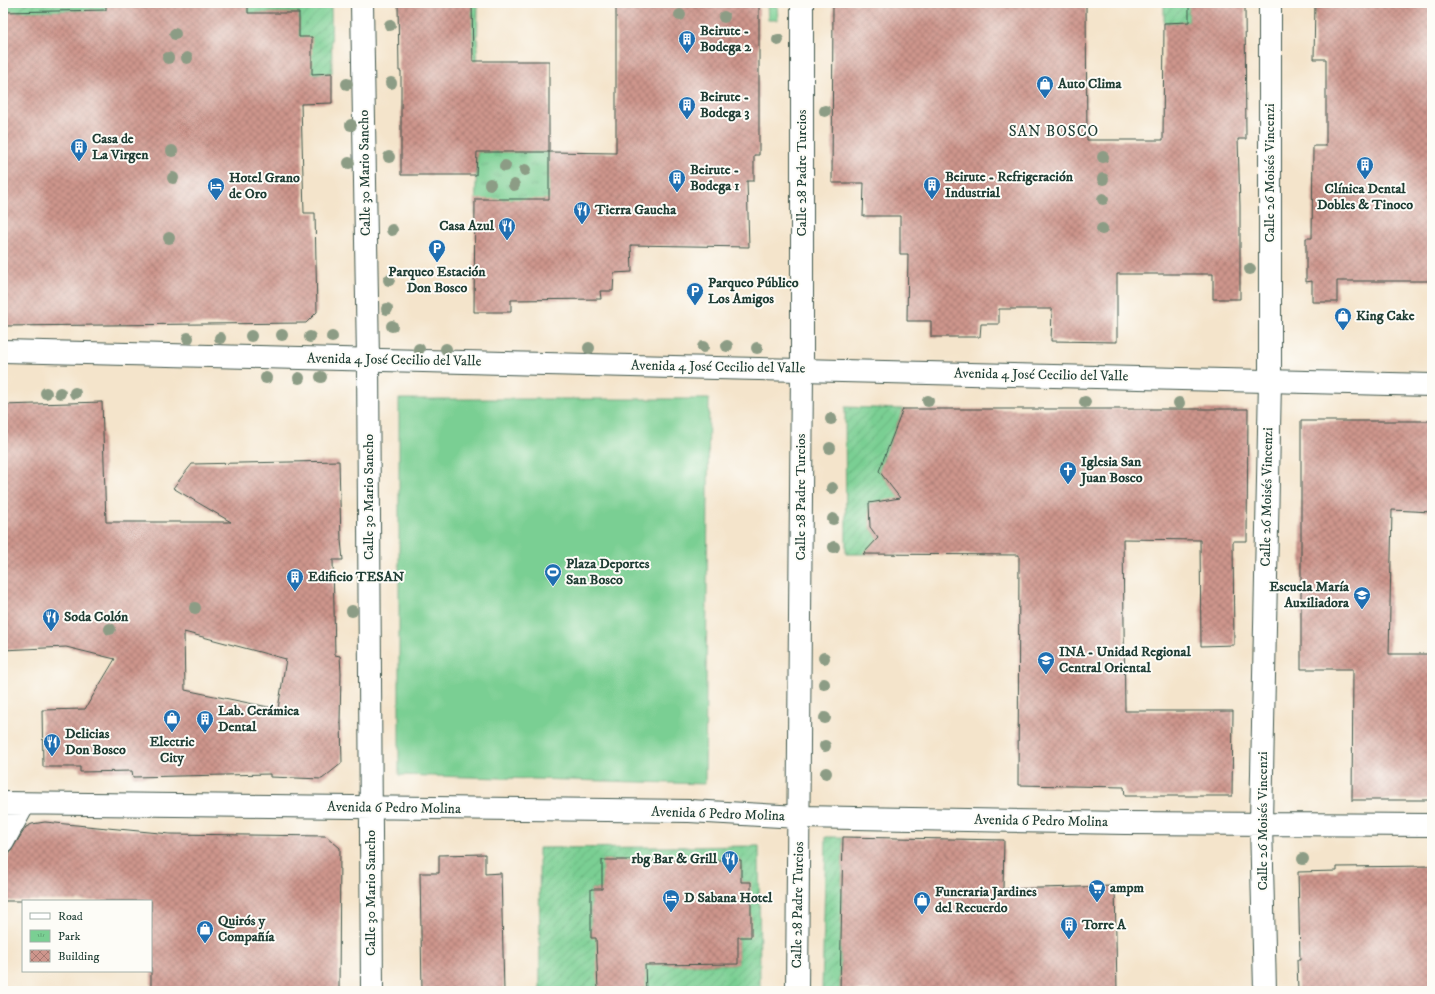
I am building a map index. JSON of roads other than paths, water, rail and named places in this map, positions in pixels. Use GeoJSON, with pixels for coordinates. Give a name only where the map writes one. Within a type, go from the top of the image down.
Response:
{"type":"FeatureCollection","features":[{"type":"Feature","properties":{"kind":"street","name":"Calle 30 Mario Sancho"},"geometry":{"type":"LineString","coordinates":[[362,3],[368,359],[372,991]]}},
{"type":"Feature","properties":{"kind":"street","name":"Calle 28 Padre Turcios"},"geometry":{"type":"LineString","coordinates":[[797,991],[802,369],[802,3]]}},
{"type":"Feature","properties":{"kind":"street","name":"Calle 26 Moisés Vincenzi"},"geometry":{"type":"LineString","coordinates":[[1265,991],[1261,823],[1270,381],[1270,3]]}},
{"type":"Feature","properties":{"kind":"street","name":"Avenida 4 José Cecilio del Valle"},"geometry":{"type":"LineString","coordinates":[[3,351],[1432,385]]}},
{"type":"Feature","properties":{"kind":"street","name":"Avenida 6 Pedro Molina"},"geometry":{"type":"LineString","coordinates":[[14,803],[689,811],[799,817],[1432,825]]}},
{"type":"Feature","properties":{"kind":"street"},"geometry":{"type":"LineString","coordinates":[[3,842],[14,803]]}},
{"type":"Feature","properties":{"kind":"place","name":"Beirute - Bodega 2"},"geometry":{"type":"Point","coordinates":[687,54]}},
{"type":"Feature","properties":{"kind":"place","name":"Auto Clima"},"geometry":{"type":"Point","coordinates":[1045,99]}},
{"type":"Feature","properties":{"kind":"place","name":"Beirute - Bodega 3"},"geometry":{"type":"Point","coordinates":[687,120]}},
{"type":"Feature","properties":{"kind":"place","name":"Casa de La Virgen"},"geometry":{"type":"Point","coordinates":[79,162]}},
{"type":"Feature","properties":{"kind":"place","name":"Clínica Dental Dobles & Tinoco"},"geometry":{"type":"Point","coordinates":[1365,180]}},
{"type":"Feature","properties":{"kind":"place","name":"Beirute - Bodega 1"},"geometry":{"type":"Point","coordinates":[677,193]}},
{"type":"Feature","properties":{"kind":"place","name":"Beirute - Refrigeración Industrial"},"geometry":{"type":"Point","coordinates":[932,200]}},
{"type":"Feature","properties":{"kind":"place","name":"Hotel Grano de Oro"},"geometry":{"type":"Point","coordinates":[216,201]}},
{"type":"Feature","properties":{"kind":"place","name":"Tierra Gaucha"},"geometry":{"type":"Point","coordinates":[582,225]}},
{"type":"Feature","properties":{"kind":"place","name":"Casa Azul"},"geometry":{"type":"Point","coordinates":[507,241]}},
{"type":"Feature","properties":{"kind":"place","name":"Parqueo Estación Don Bosco"},"geometry":{"type":"Point","coordinates":[437,263]}},
{"type":"Feature","properties":{"kind":"place","name":"Parqueo Público Los Amigos"},"geometry":{"type":"Point","coordinates":[695,306]}},
{"type":"Feature","properties":{"kind":"place","name":"King Cake"},"geometry":{"type":"Point","coordinates":[1343,331]}},
{"type":"Feature","properties":{"kind":"place","name":"Iglesia San Juan Bosco"},"geometry":{"type":"Point","coordinates":[1068,485]}},
{"type":"Feature","properties":{"kind":"place","name":"Plaza Deportes San Bosco"},"geometry":{"type":"Point","coordinates":[553,587]}},
{"type":"Feature","properties":{"kind":"place","name":"Edificio TESAN"},"geometry":{"type":"Point","coordinates":[295,592]}},
{"type":"Feature","properties":{"kind":"place","name":"Escuela María Auxiliadora"},"geometry":{"type":"Point","coordinates":[1362,610]}},
{"type":"Feature","properties":{"kind":"place","name":"Soda Colón"},"geometry":{"type":"Point","coordinates":[51,632]}},
{"type":"Feature","properties":{"kind":"place","name":"INA - Unidad Regional Central Oriental"},"geometry":{"type":"Point","coordinates":[1046,675]}},
{"type":"Feature","properties":{"kind":"place","name":"Electric City"},"geometry":{"type":"Point","coordinates":[172,733]}},
{"type":"Feature","properties":{"kind":"place","name":"Lab. Cerámica Dental"},"geometry":{"type":"Point","coordinates":[205,734]}},
{"type":"Feature","properties":{"kind":"place","name":"Delicias Don Bosco"},"geometry":{"type":"Point","coordinates":[52,757]}},
{"type":"Feature","properties":{"kind":"place","name":"rbg Bar & Grill"},"geometry":{"type":"Point","coordinates":[730,874]}},
{"type":"Feature","properties":{"kind":"place","name":"ampm"},"geometry":{"type":"Point","coordinates":[1097,903]}},
{"type":"Feature","properties":{"kind":"place","name":"D Sabana Hotel"},"geometry":{"type":"Point","coordinates":[671,913]}},
{"type":"Feature","properties":{"kind":"place","name":"Funeraria Jardines del Recuerdo"},"geometry":{"type":"Point","coordinates":[922,915]}},
{"type":"Feature","properties":{"kind":"place","name":"Torre A"},"geometry":{"type":"Point","coordinates":[1069,940]}},
{"type":"Feature","properties":{"kind":"place","name":"Quirós y Compañía"},"geometry":{"type":"Point","coordinates":[205,944]}},
{"type":"Feature","properties":{"kind":"district","name":"SAN BOSCO"},"geometry":{"type":"Point","coordinates":[1054,131]}}]}
